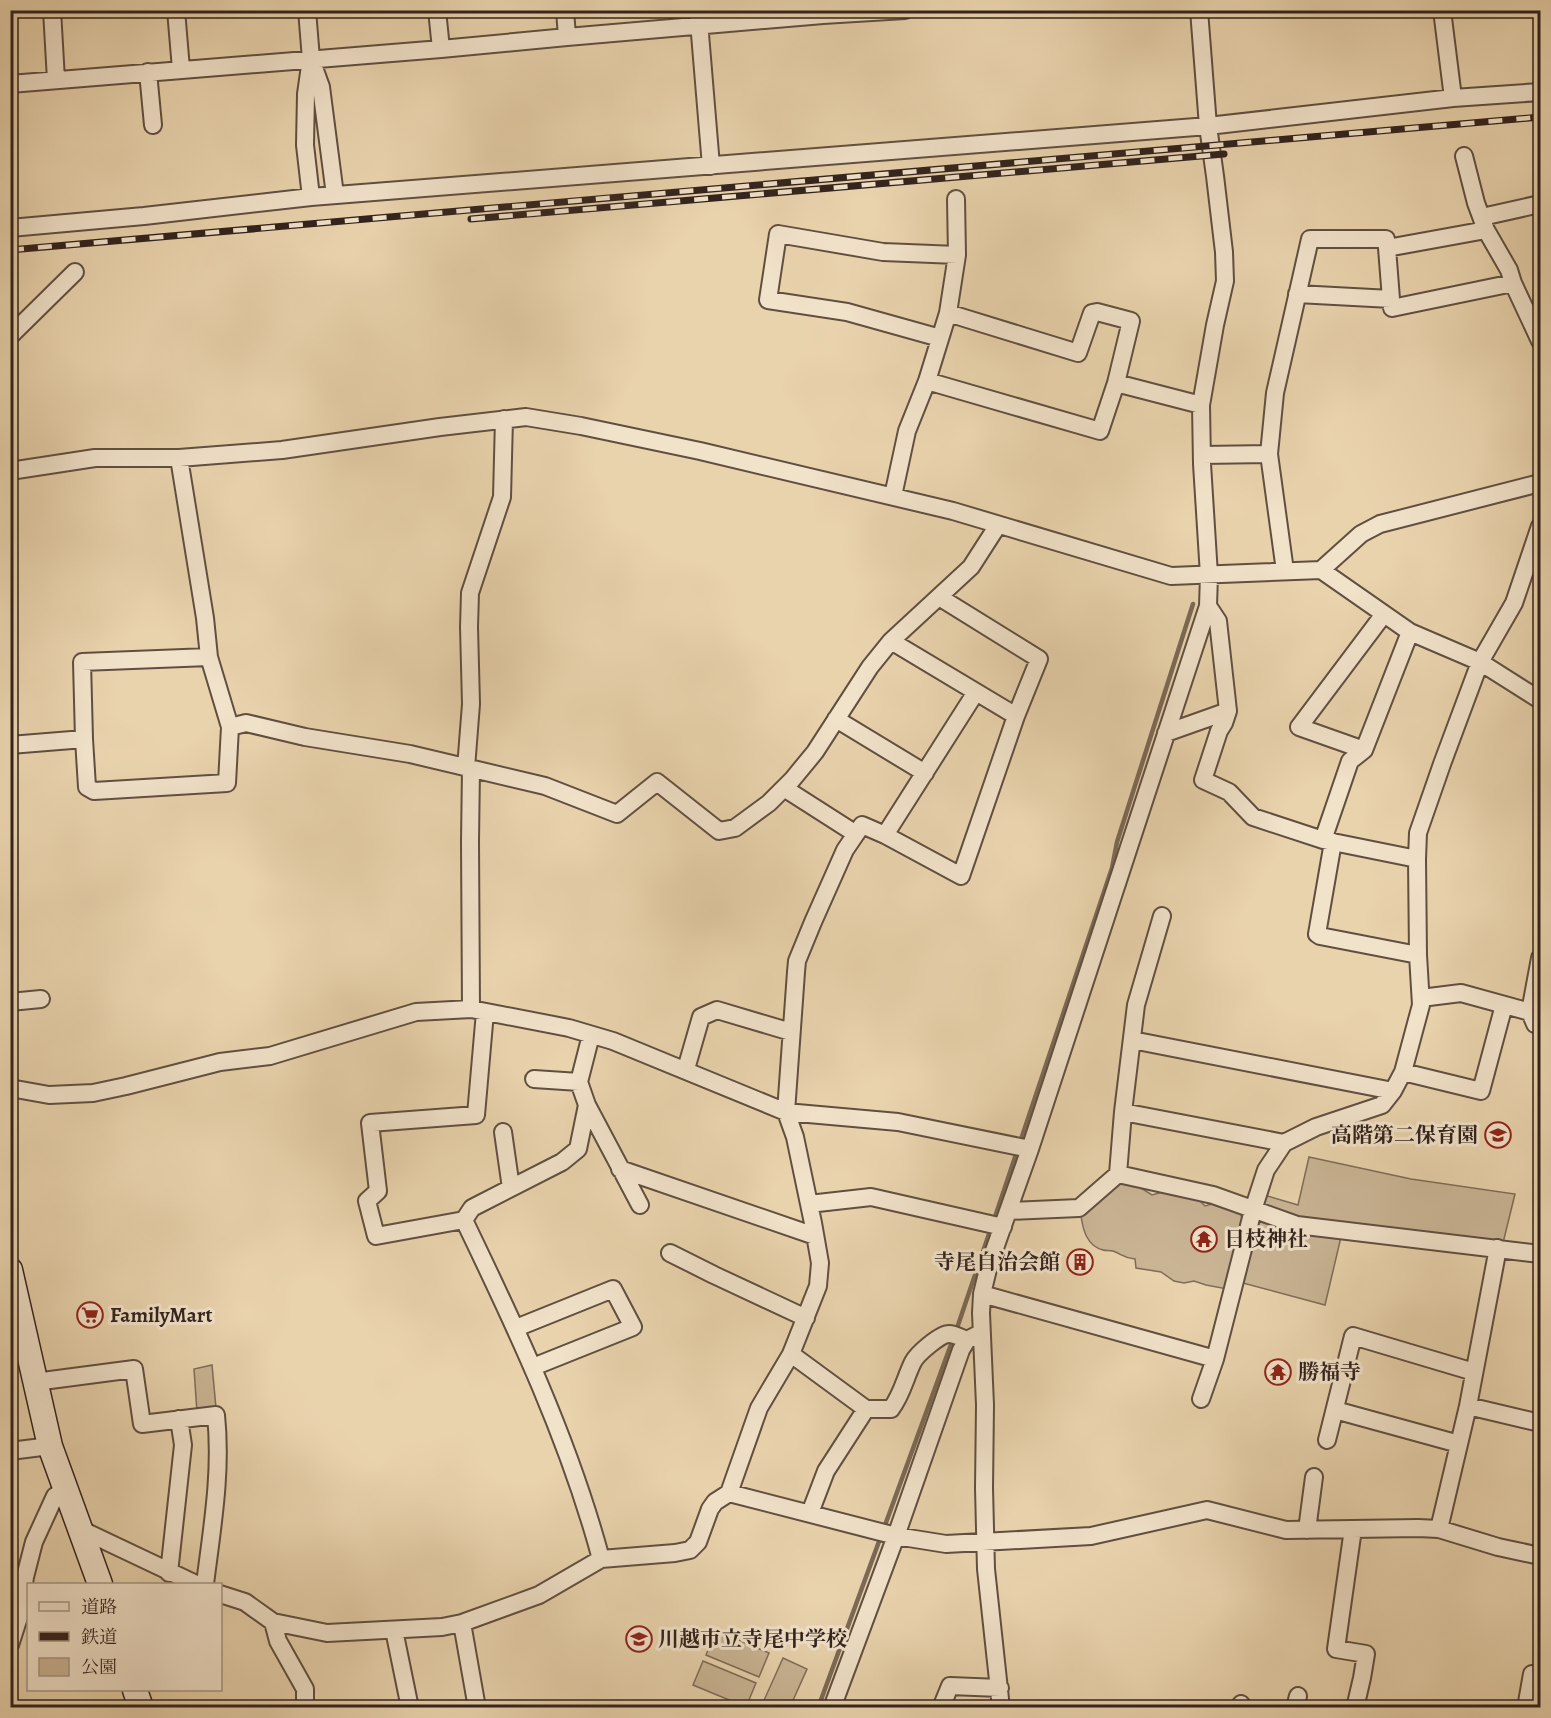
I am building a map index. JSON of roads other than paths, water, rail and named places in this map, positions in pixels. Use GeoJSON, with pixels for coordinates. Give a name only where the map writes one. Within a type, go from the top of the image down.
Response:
{"type":"FeatureCollection","features":[{"type":"Feature","properties":{"kind":"street"},"geometry":{"type":"LineString","coordinates":[[52,10],[56,80]]}},
{"type":"Feature","properties":{"kind":"street"},"geometry":{"type":"LineString","coordinates":[[176,10],[181,69]]}},
{"type":"Feature","properties":{"kind":"street"},"geometry":{"type":"LineString","coordinates":[[307,10],[311,59],[306,94],[305,145],[311,197]]}},
{"type":"Feature","properties":{"kind":"street"},"geometry":{"type":"LineString","coordinates":[[437,10],[441,50]]}},
{"type":"Feature","properties":{"kind":"street"},"geometry":{"type":"LineString","coordinates":[[565,10],[567,37]]}},
{"type":"Feature","properties":{"kind":"street"},"geometry":{"type":"LineString","coordinates":[[10,84],[441,50],[567,37],[698,18],[905,10]]}},
{"type":"Feature","properties":{"kind":"street"},"geometry":{"type":"LineString","coordinates":[[1001,1707],[985,1542],[985,1406],[974,1336],[989,1265],[1030,1149],[1208,606],[1209,575],[1201,405],[1225,281],[1224,252],[1208,126],[1199,10]]}},
{"type":"Feature","properties":{"kind":"street"},"geometry":{"type":"LineString","coordinates":[[1442,10],[1453,98]]}},
{"type":"Feature","properties":{"kind":"street"},"geometry":{"type":"LineString","coordinates":[[698,18],[711,166]]}},
{"type":"Feature","properties":{"kind":"street"},"geometry":{"type":"LineString","coordinates":[[311,59],[321,87],[335,195]]}},
{"type":"Feature","properties":{"kind":"street"},"geometry":{"type":"LineString","coordinates":[[148,72],[153,125]]}},
{"type":"Feature","properties":{"kind":"street"},"geometry":{"type":"LineString","coordinates":[[10,228],[155,215],[311,197],[1208,126],[1453,98],[1540,92]]}},
{"type":"Feature","properties":{"kind":"street"},"geometry":{"type":"LineString","coordinates":[[1464,156],[1476,203],[1484,223],[1509,270],[1540,341]]}},
{"type":"Feature","properties":{"kind":"street"},"geometry":{"type":"LineString","coordinates":[[893,496],[907,431],[927,381],[948,313],[957,255],[956,199]]}},
{"type":"Feature","properties":{"kind":"street"},"geometry":{"type":"LineString","coordinates":[[1388,248],[1484,223],[1540,204]]}},
{"type":"Feature","properties":{"kind":"street"},"geometry":{"type":"LineString","coordinates":[[940,338],[847,312],[768,300],[778,234],[883,252],[957,255]]}},
{"type":"Feature","properties":{"kind":"street"},"geometry":{"type":"LineString","coordinates":[[1284,571],[1269,454],[1275,393],[1310,239],[1386,239],[1392,308],[1513,283]]}},
{"type":"Feature","properties":{"kind":"street"},"geometry":{"type":"LineString","coordinates":[[10,336],[75,272]]}},
{"type":"Feature","properties":{"kind":"street"},"geometry":{"type":"LineString","coordinates":[[1297,294],[1391,299]]}},
{"type":"Feature","properties":{"kind":"street"},"geometry":{"type":"LineString","coordinates":[[927,381],[1100,431],[1116,383],[1131,321],[1097,312],[1092,313],[1078,353],[948,313]]}},
{"type":"Feature","properties":{"kind":"street"},"geometry":{"type":"LineString","coordinates":[[1116,383],[1201,405]]}},
{"type":"Feature","properties":{"kind":"street"},"geometry":{"type":"LineString","coordinates":[[10,471],[94,458],[179,458],[282,450],[526,417],[700,451],[893,496],[953,511],[1170,576],[1321,570],[1410,632],[1480,662],[1540,700]]}},
{"type":"Feature","properties":{"kind":"street"},"geometry":{"type":"LineString","coordinates":[[504,419],[502,497],[470,593],[471,704],[468,768],[478,1011],[476,1115],[370,1123],[378,1191],[367,1201],[376,1236],[464,1220],[472,1208],[562,1162],[578,1149],[587,1104]]}},
{"type":"Feature","properties":{"kind":"street"},"geometry":{"type":"LineString","coordinates":[[1202,455],[1269,454]]}},
{"type":"Feature","properties":{"kind":"street"},"geometry":{"type":"LineString","coordinates":[[179,458],[205,618],[209,657],[230,727],[226,783],[94,791],[87,788],[82,662],[209,657]]}},
{"type":"Feature","properties":{"kind":"street"},"geometry":{"type":"LineString","coordinates":[[1321,570],[1361,534],[1380,524],[1540,483]]}},
{"type":"Feature","properties":{"kind":"street"},"geometry":{"type":"LineString","coordinates":[[230,727],[246,723],[305,736],[410,754],[545,786],[617,814],[657,782],[719,831],[735,828],[769,803],[784,788],[815,752],[870,668],[891,641],[971,567],[998,525]]}},
{"type":"Feature","properties":{"kind":"street"},"geometry":{"type":"LineString","coordinates":[[1201,1399],[1215,1359],[1253,1210],[1266,1170],[1284,1143],[1316,1127],[1382,1105],[1403,1072],[1421,1005],[1418,955],[1418,834],[1426,806],[1480,662],[1514,603],[1540,526]]}},
{"type":"Feature","properties":{"kind":"street"},"geometry":{"type":"LineString","coordinates":[[222,1595],[245,1602],[273,1622],[327,1633],[442,1627],[462,1623],[539,1595],[601,1559],[675,1553],[690,1550],[698,1542],[710,1509],[715,1502],[729,1493],[759,1408],[791,1354],[818,1286],[820,1263],[795,1137],[786,1112],[797,961],[845,850],[862,825],[961,876],[1016,716],[1039,658],[939,597]]}},
{"type":"Feature","properties":{"kind":"street"},"geometry":{"type":"LineString","coordinates":[[1208,606],[1218,621],[1228,711],[1203,780],[1229,792],[1253,817],[1328,841],[1417,859]]}},
{"type":"Feature","properties":{"kind":"street"},"geometry":{"type":"LineString","coordinates":[[1364,750],[1299,727],[1384,614]]}},
{"type":"Feature","properties":{"kind":"street"},"geometry":{"type":"LineString","coordinates":[[1410,632],[1364,750],[1350,760],[1328,841],[1317,934],[1418,955]]}},
{"type":"Feature","properties":{"kind":"street"},"geometry":{"type":"LineString","coordinates":[[891,641],[1016,716]]}},
{"type":"Feature","properties":{"kind":"street"},"geometry":{"type":"LineString","coordinates":[[885,835],[976,692]]}},
{"type":"Feature","properties":{"kind":"street"},"geometry":{"type":"LineString","coordinates":[[1166,733],[1228,711]]}},
{"type":"Feature","properties":{"kind":"street"},"geometry":{"type":"LineString","coordinates":[[836,719],[924,773]]}},
{"type":"Feature","properties":{"kind":"street"},"geometry":{"type":"LineString","coordinates":[[10,745],[84,739]]}},
{"type":"Feature","properties":{"kind":"street"},"geometry":{"type":"LineString","coordinates":[[784,788],[856,834]]}},
{"type":"Feature","properties":{"kind":"street"},"geometry":{"type":"LineString","coordinates":[[809,1204],[871,1197],[1006,1219],[1079,1208],[1118,1174],[1136,1005],[1162,916]]}},
{"type":"Feature","properties":{"kind":"street"},"geometry":{"type":"LineString","coordinates":[[1420,998],[1461,993],[1504,1005],[1535,1018],[1540,958]]}},
{"type":"Feature","properties":{"kind":"street"},"geometry":{"type":"LineString","coordinates":[[10,1002],[40,999]]}},
{"type":"Feature","properties":{"kind":"street"},"geometry":{"type":"LineString","coordinates":[[1403,1072],[1480,1091],[1504,1005]]}},
{"type":"Feature","properties":{"kind":"street"},"geometry":{"type":"LineString","coordinates":[[686,1070],[701,1017],[717,1010],[791,1032]]}},
{"type":"Feature","properties":{"kind":"street"},"geometry":{"type":"LineString","coordinates":[[10,1088],[49,1095],[93,1093],[220,1062],[270,1056],[416,1012],[478,1011],[569,1028],[613,1041],[786,1112],[898,1122],[1030,1149]]}},
{"type":"Feature","properties":{"kind":"street"},"geometry":{"type":"LineString","coordinates":[[591,1035],[579,1082],[587,1104],[640,1206]]}},
{"type":"Feature","properties":{"kind":"street"},"geometry":{"type":"LineString","coordinates":[[1132,1040],[1393,1091]]}},
{"type":"Feature","properties":{"kind":"street"},"geometry":{"type":"LineString","coordinates":[[534,1079],[579,1082]]}},
{"type":"Feature","properties":{"kind":"street"},"geometry":{"type":"LineString","coordinates":[[1123,1112],[1284,1143]]}},
{"type":"Feature","properties":{"kind":"street"},"geometry":{"type":"LineString","coordinates":[[503,1132],[511,1188]]}},
{"type":"Feature","properties":{"kind":"street"},"geometry":{"type":"LineString","coordinates":[[620,1168],[815,1236]]}},
{"type":"Feature","properties":{"kind":"street"},"geometry":{"type":"LineString","coordinates":[[1118,1174],[1213,1195],[1297,1225],[1540,1254]]}},
{"type":"Feature","properties":{"kind":"street"},"geometry":{"type":"LineString","coordinates":[[464,1220],[533,1367],[571,1463],[601,1559]]}},
{"type":"Feature","properties":{"kind":"street"},"geometry":{"type":"LineString","coordinates":[[1439,1529],[1468,1406],[1498,1248]]}},
{"type":"Feature","properties":{"kind":"street"},"geometry":{"type":"LineString","coordinates":[[670,1253],[806,1318]]}},
{"type":"Feature","properties":{"kind":"street"},"geometry":{"type":"LineString","coordinates":[[10,1270],[50,1446],[100,1583]]}},
{"type":"Feature","properties":{"kind":"street"},"geometry":{"type":"LineString","coordinates":[[516,1328],[613,1289],[633,1327],[533,1367]]}},
{"type":"Feature","properties":{"kind":"street"},"geometry":{"type":"LineString","coordinates":[[982,1294],[1215,1359]]}},
{"type":"Feature","properties":{"kind":"street"},"geometry":{"type":"LineString","coordinates":[[791,1354],[866,1409],[891,1409],[898,1400],[914,1360],[935,1341],[946,1334],[974,1336]]}},
{"type":"Feature","properties":{"kind":"street"},"geometry":{"type":"LineString","coordinates":[[832,1707],[962,1350],[974,1336]]}},
{"type":"Feature","properties":{"kind":"street"},"geometry":{"type":"LineString","coordinates":[[1327,1440],[1353,1336],[1474,1372]]}},
{"type":"Feature","properties":{"kind":"street"},"geometry":{"type":"LineString","coordinates":[[36,1382],[134,1369],[142,1424],[216,1415],[219,1441],[216,1496],[205,1583]]}},
{"type":"Feature","properties":{"kind":"street"},"geometry":{"type":"LineString","coordinates":[[1468,1406],[1540,1422]]}},
{"type":"Feature","properties":{"kind":"street"},"geometry":{"type":"LineString","coordinates":[[810,1513],[826,1471],[866,1409]]}},
{"type":"Feature","properties":{"kind":"street"},"geometry":{"type":"LineString","coordinates":[[1335,1410],[1459,1444]]}},
{"type":"Feature","properties":{"kind":"street"},"geometry":{"type":"LineString","coordinates":[[169,1573],[183,1445],[179,1419]]}},
{"type":"Feature","properties":{"kind":"street"},"geometry":{"type":"LineString","coordinates":[[10,1451],[50,1446]]}},
{"type":"Feature","properties":{"kind":"street"},"geometry":{"type":"LineString","coordinates":[[1307,1530],[1314,1477]]}},
{"type":"Feature","properties":{"kind":"street"},"geometry":{"type":"LineString","coordinates":[[10,1645],[20,1614],[34,1542],[55,1496],[65,1490]]}},
{"type":"Feature","properties":{"kind":"street"},"geometry":{"type":"LineString","coordinates":[[729,1493],[896,1536],[946,1544],[1091,1536],[1207,1510],[1286,1530],[1439,1529],[1498,1547],[1540,1556]]}},
{"type":"Feature","properties":{"kind":"street"},"geometry":{"type":"LineString","coordinates":[[1353,1529],[1336,1648],[1366,1654],[1355,1707]]}},
{"type":"Feature","properties":{"kind":"street"},"geometry":{"type":"LineString","coordinates":[[82,1530],[194,1583]]}},
{"type":"Feature","properties":{"kind":"street"},"geometry":{"type":"LineString","coordinates":[[10,1569],[26,1577]]}},
{"type":"Feature","properties":{"kind":"street"},"geometry":{"type":"LineString","coordinates":[[273,1622],[278,1641],[305,1689],[305,1707]]}},
{"type":"Feature","properties":{"kind":"street"},"geometry":{"type":"LineString","coordinates":[[462,1623],[477,1707]]}},
{"type":"Feature","properties":{"kind":"street"},"geometry":{"type":"LineString","coordinates":[[394,1630],[410,1707]]}},
{"type":"Feature","properties":{"kind":"street"},"geometry":{"type":"LineString","coordinates":[[1526,1707],[1532,1674],[1540,1675]]}},
{"type":"Feature","properties":{"kind":"street"},"geometry":{"type":"LineString","coordinates":[[941,1707],[950,1686],[1000,1688]]}},
{"type":"Feature","properties":{"kind":"street"},"geometry":{"type":"LineString","coordinates":[[136,1691],[141,1707]]}},
{"type":"Feature","properties":{"kind":"waterway"},"geometry":{"type":"LineString","coordinates":[[994,1220],[1112,868],[1117,842],[1193,604]]}},
{"type":"Feature","properties":{"kind":"waterway"},"geometry":{"type":"LineString","coordinates":[[956,1331],[991,1228]]}},
{"type":"Feature","properties":{"kind":"waterway"},"geometry":{"type":"LineString","coordinates":[[884,1528],[953,1339]]}},
{"type":"Feature","properties":{"kind":"waterway"},"geometry":{"type":"LineString","coordinates":[[818,1708],[881,1536]]}},
{"type":"Feature","properties":{"kind":"railway"},"geometry":{"type":"LineString","coordinates":[[10,250],[1540,117]]}},
{"type":"Feature","properties":{"kind":"railway"},"geometry":{"type":"LineString","coordinates":[[471,219],[1224,154]]}},
{"type":"Feature","properties":{"kind":"place","name":"高階第二保育園"},"geometry":{"type":"Point","coordinates":[1498,1135]}},
{"type":"Feature","properties":{"kind":"place","name":"日枝神社"},"geometry":{"type":"Point","coordinates":[1204,1239]}},
{"type":"Feature","properties":{"kind":"place","name":"寺尾自治会館"},"geometry":{"type":"Point","coordinates":[1080,1262]}},
{"type":"Feature","properties":{"kind":"place","name":"FamilyMart"},"geometry":{"type":"Point","coordinates":[90,1315]}},
{"type":"Feature","properties":{"kind":"place","name":"勝福寺"},"geometry":{"type":"Point","coordinates":[1278,1372]}},
{"type":"Feature","properties":{"kind":"place","name":"川越市立寺尾中学校"},"geometry":{"type":"Point","coordinates":[639,1639]}}]}
